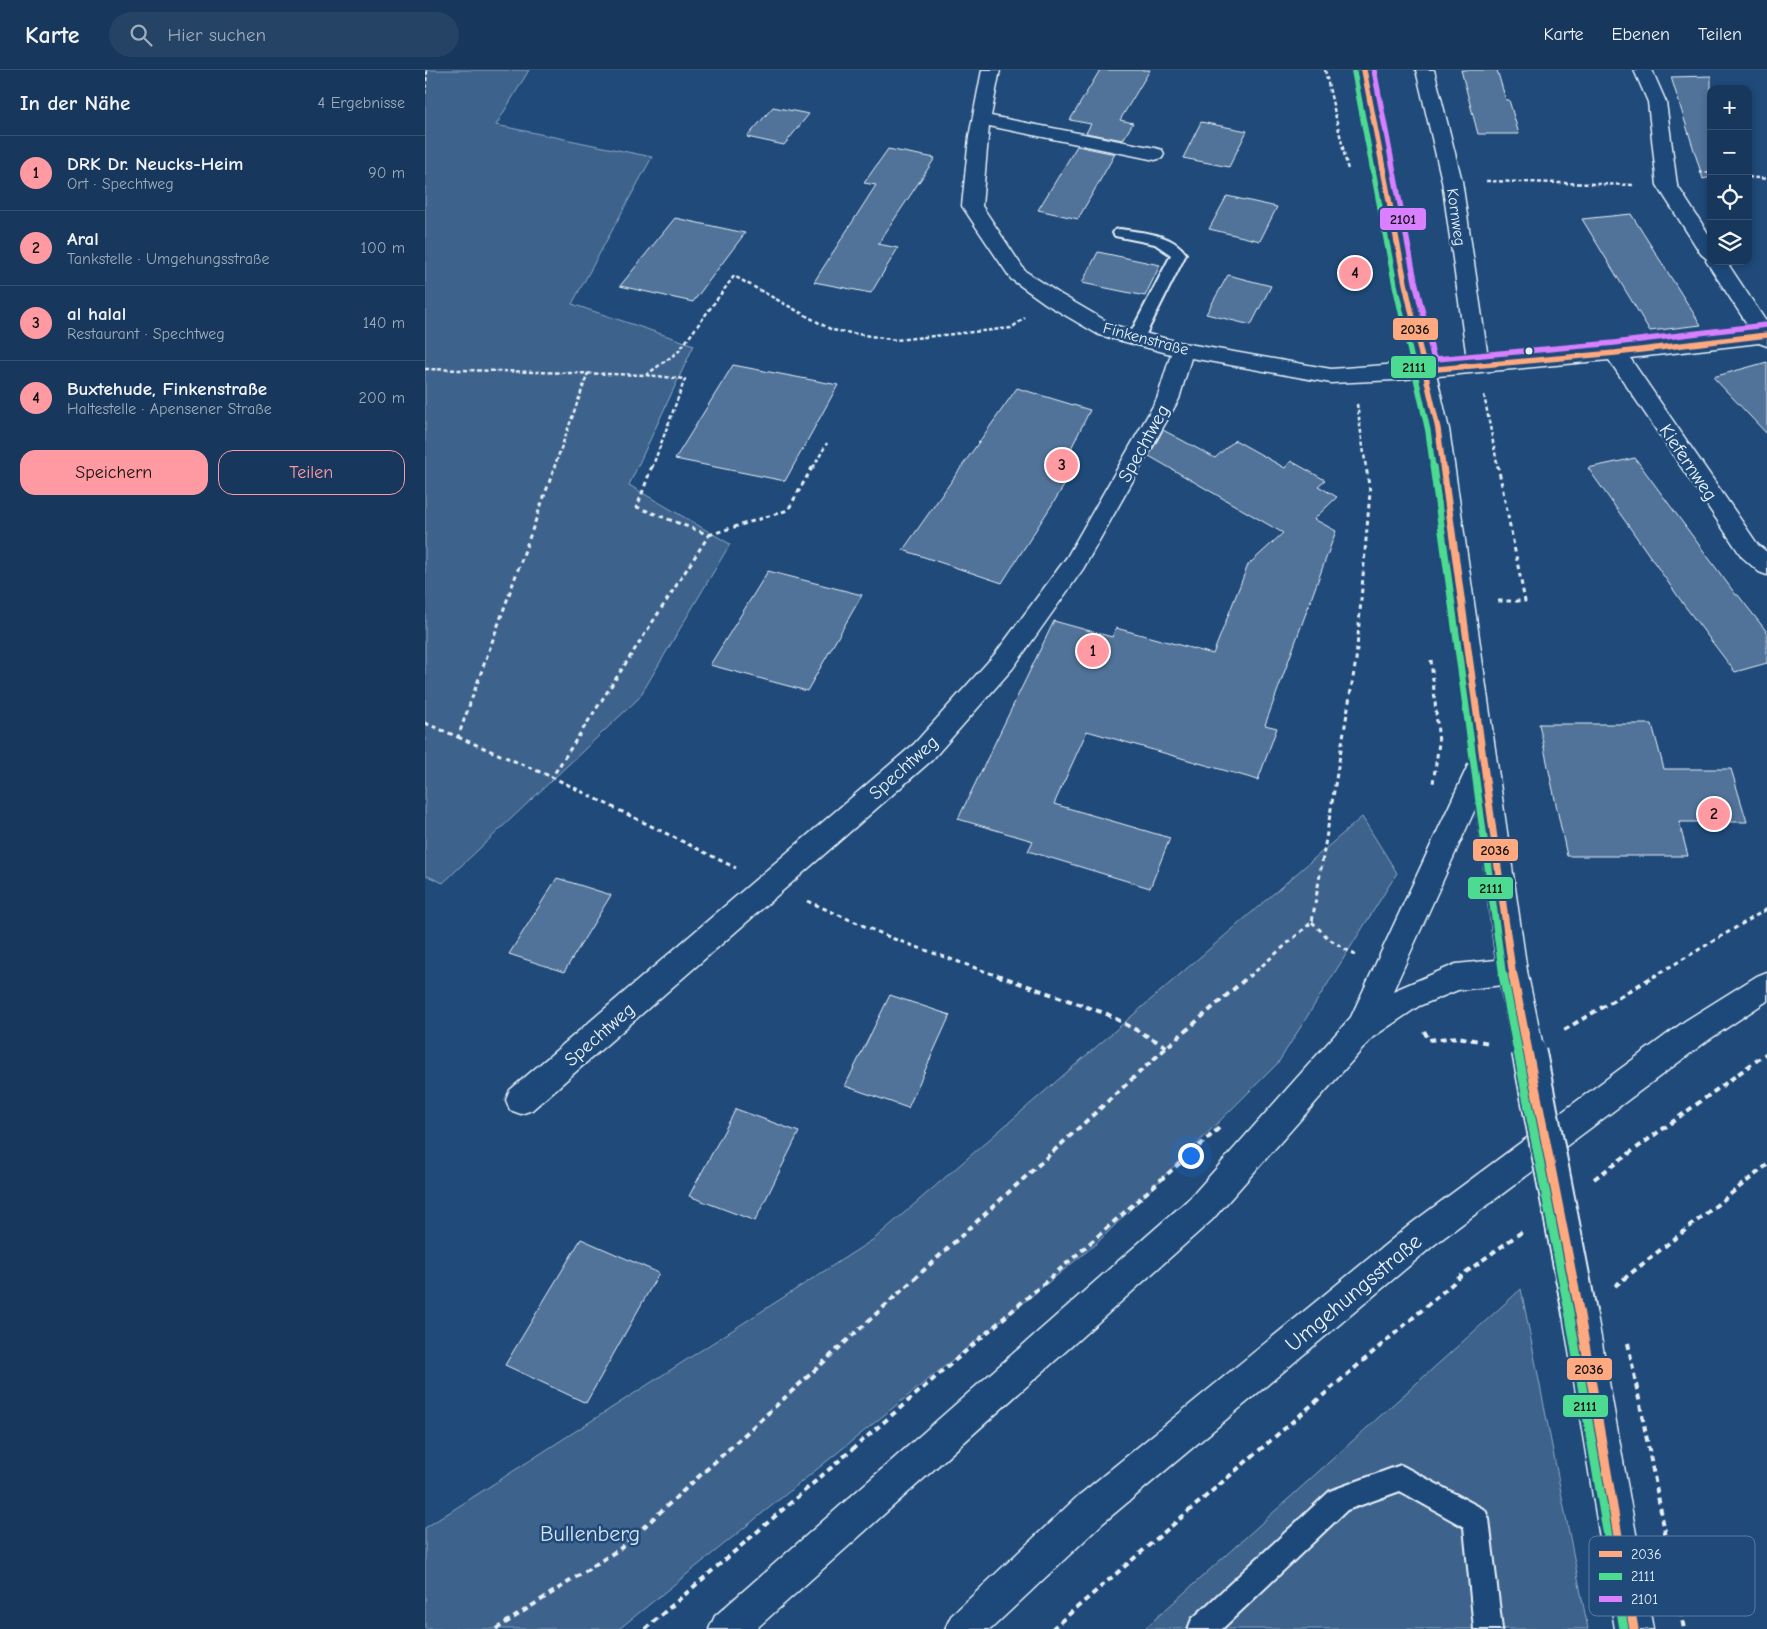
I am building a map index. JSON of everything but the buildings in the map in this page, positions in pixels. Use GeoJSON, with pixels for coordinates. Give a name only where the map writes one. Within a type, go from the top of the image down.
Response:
{"type":"FeatureCollection","features":[{"type":"Feature","properties":{"kind":"street","name":"Finkenstraße"},"geometry":{"type":"LineString","coordinates":[[991,70],[978,136],[972,206],[1019,275],[1053,299],[1106,330],[1183,350],[1331,376],[1395,373],[1615,353],[1766,336]]}},
{"type":"Feature","properties":{"kind":"street"},"geometry":{"type":"LineString","coordinates":[[1364,70],[1405,283],[1426,370],[1437,429],[1512,971],[1580,1315],[1618,1536]]}},
{"type":"Feature","properties":{"kind":"street","name":"Kornweg"},"geometry":{"type":"LineString","coordinates":[[1425,70],[1451,181],[1478,365]]}},
{"type":"Feature","properties":{"kind":"street"},"geometry":{"type":"LineString","coordinates":[[1643,70],[1657,102],[1667,185],[1707,248]]}},
{"type":"Feature","properties":{"kind":"street"},"geometry":{"type":"LineString","coordinates":[[981,119],[1155,154]]}},
{"type":"Feature","properties":{"kind":"street"},"geometry":{"type":"LineString","coordinates":[[1718,265],[1766,336]]}},
{"type":"Feature","properties":{"kind":"street","name":"Spechtweg"},"geometry":{"type":"LineString","coordinates":[[521,1100],[923,752],[1004,661],[1075,563],[1168,399],[1183,350]]}},
{"type":"Feature","properties":{"kind":"street","name":"Kiefernweg"},"geometry":{"type":"LineString","coordinates":[[1615,353],[1750,551],[1767,566]]}},
{"type":"Feature","properties":{"kind":"street"},"geometry":{"type":"LineString","coordinates":[[1362,1027],[1483,762]]}},
{"type":"Feature","properties":{"kind":"street"},"geometry":{"type":"LineString","coordinates":[[728,1629],[1201,1209],[1362,1027],[1409,997],[1456,977],[1512,971]]}},
{"type":"Feature","properties":{"kind":"street","name":"Umgehungsstraße"},"geometry":{"type":"LineString","coordinates":[[964,1629],[1090,1510],[1423,1234],[1696,1032],[1767,985]]}},
{"type":"Feature","properties":{"kind":"street"},"geometry":{"type":"LineString","coordinates":[[1632,1616],[1634,1629]]}},
{"type":"Feature","properties":{"kind":"lane"},"geometry":{"type":"LineString","coordinates":[[1120,233],[1165,243],[1174,248],[1179,254],[1136,338]]}},
{"type":"Feature","properties":{"kind":"lane"},"geometry":{"type":"LineString","coordinates":[[1202,1629],[1339,1500],[1401,1478],[1476,1519],[1488,1629]]}},
{"type":"Feature","properties":{"kind":"path"},"geometry":{"type":"LineString","coordinates":[[425,94],[427,70]]}},
{"type":"Feature","properties":{"kind":"path"},"geometry":{"type":"LineString","coordinates":[[1752,177],[1767,179]]}},
{"type":"Feature","properties":{"kind":"path"},"geometry":{"type":"LineString","coordinates":[[1451,181],[1667,185]]}},
{"type":"Feature","properties":{"kind":"path"},"geometry":{"type":"LineString","coordinates":[[646,375],[679,351],[734,276],[832,330],[895,340],[1011,328],[1053,299]]}},
{"type":"Feature","properties":{"kind":"path"},"geometry":{"type":"LineString","coordinates":[[1478,365],[1525,601]]}},
{"type":"Feature","properties":{"kind":"path"},"geometry":{"type":"LineString","coordinates":[[425,369],[646,375],[685,379],[637,507],[709,535],[788,510],[827,443]]}},
{"type":"Feature","properties":{"kind":"path"},"geometry":{"type":"LineString","coordinates":[[458,737],[588,373]]}},
{"type":"Feature","properties":{"kind":"path"},"geometry":{"type":"LineString","coordinates":[[496,1629],[621,1548],[1167,1047],[1312,922],[1356,660],[1370,492],[1354,387],[1395,373]]}},
{"type":"Feature","properties":{"kind":"path"},"geometry":{"type":"LineString","coordinates":[[552,777],[709,535]]}},
{"type":"Feature","properties":{"kind":"path"},"geometry":{"type":"LineString","coordinates":[[1431,656],[1439,743],[1433,785]]}},
{"type":"Feature","properties":{"kind":"path"},"geometry":{"type":"LineString","coordinates":[[425,723],[552,777],[770,885],[894,939],[1107,1014],[1167,1047]]}},
{"type":"Feature","properties":{"kind":"path"},"geometry":{"type":"LineString","coordinates":[[1529,1051],[1767,909]]}},
{"type":"Feature","properties":{"kind":"path"},"geometry":{"type":"LineString","coordinates":[[1312,922],[1329,939],[1353,954]]}},
{"type":"Feature","properties":{"kind":"path"},"geometry":{"type":"LineString","coordinates":[[1593,1180],[1767,1053]]}},
{"type":"Feature","properties":{"kind":"path"},"geometry":{"type":"LineString","coordinates":[[645,1629],[1080,1252],[1226,1121]]}},
{"type":"Feature","properties":{"kind":"path"},"geometry":{"type":"LineString","coordinates":[[1580,1315],[1767,1165]]}},
{"type":"Feature","properties":{"kind":"path"},"geometry":{"type":"LineString","coordinates":[[1052,1629],[1466,1272],[1530,1226]]}},
{"type":"Feature","properties":{"kind":"path"},"geometry":{"type":"LineString","coordinates":[[1613,1278],[1617,1296]]}},
{"type":"Feature","properties":{"kind":"path"},"geometry":{"type":"LineString","coordinates":[[1625,1333],[1665,1536]]}},
{"type":"Feature","properties":{"kind":"path"},"geometry":{"type":"LineString","coordinates":[[1681,1616],[1684,1629]]}},
{"type":"Feature","properties":{"kind":"green space"},"geometry":{"type":"Polygon","coordinates":[[[425,70],[529,70],[496,125],[652,157],[572,304],[694,345],[629,485],[730,544],[639,698],[443,883],[425,875],[425,70]]]}},
{"type":"Feature","properties":{"kind":"green space","name":"Bullenberg"},"geometry":{"type":"Polygon","coordinates":[[[1362,817],[1397,873],[1278,1063],[1096,1244],[619,1629],[425,1629],[425,1528],[874,1239],[1362,817]]]}},
{"type":"Feature","properties":{"kind":"green space"},"geometry":{"type":"Polygon","coordinates":[[[1521,1289],[1588,1629],[1144,1629],[1521,1289]]]}},
{"type":"Feature","properties":{"kind":"transit line","name":"2036"},"geometry":{"type":"LineString","coordinates":[[1364,70],[1405,283],[1438,429],[1512,971],[1580,1315],[1618,1536]]}},
{"type":"Feature","properties":{"kind":"transit line","name":"2101"},"geometry":{"type":"LineString","coordinates":[[1374,70],[1415,281],[1436,368]]}},
{"type":"Feature","properties":{"kind":"transit line","name":"2111"},"geometry":{"type":"LineString","coordinates":[[1354,72],[1395,285],[1428,431],[1502,972],[1570,1317],[1608,1536]]}},
{"type":"Feature","properties":{"kind":"transit line","name":"2101"},"geometry":{"type":"LineString","coordinates":[[1425,360],[1614,343],[1766,325]]}},
{"type":"Feature","properties":{"kind":"transit line","name":"2036"},"geometry":{"type":"LineString","coordinates":[[1426,370],[1615,353],[1767,335]]}},
{"type":"Feature","properties":{"kind":"transit line","name":"2111"},"geometry":{"type":"LineString","coordinates":[[1622,1616],[1624,1629]]}},
{"type":"Feature","properties":{"kind":"transit line","name":"2036"},"geometry":{"type":"LineString","coordinates":[[1632,1616],[1634,1629]]}},
{"type":"Feature","properties":{"kind":"place","name":"Buxtehude, Finkenstraße"},"geometry":{"type":"Point","coordinates":[1355,273]}},
{"type":"Feature","properties":{"kind":"place","name":"al halal"},"geometry":{"type":"Point","coordinates":[1062,465]}},
{"type":"Feature","properties":{"kind":"place","name":"DRK Dr. Neucks-Heim"},"geometry":{"type":"Point","coordinates":[1093,651]}},
{"type":"Feature","properties":{"kind":"place","name":"Aral"},"geometry":{"type":"Point","coordinates":[1714,814]}}]}
